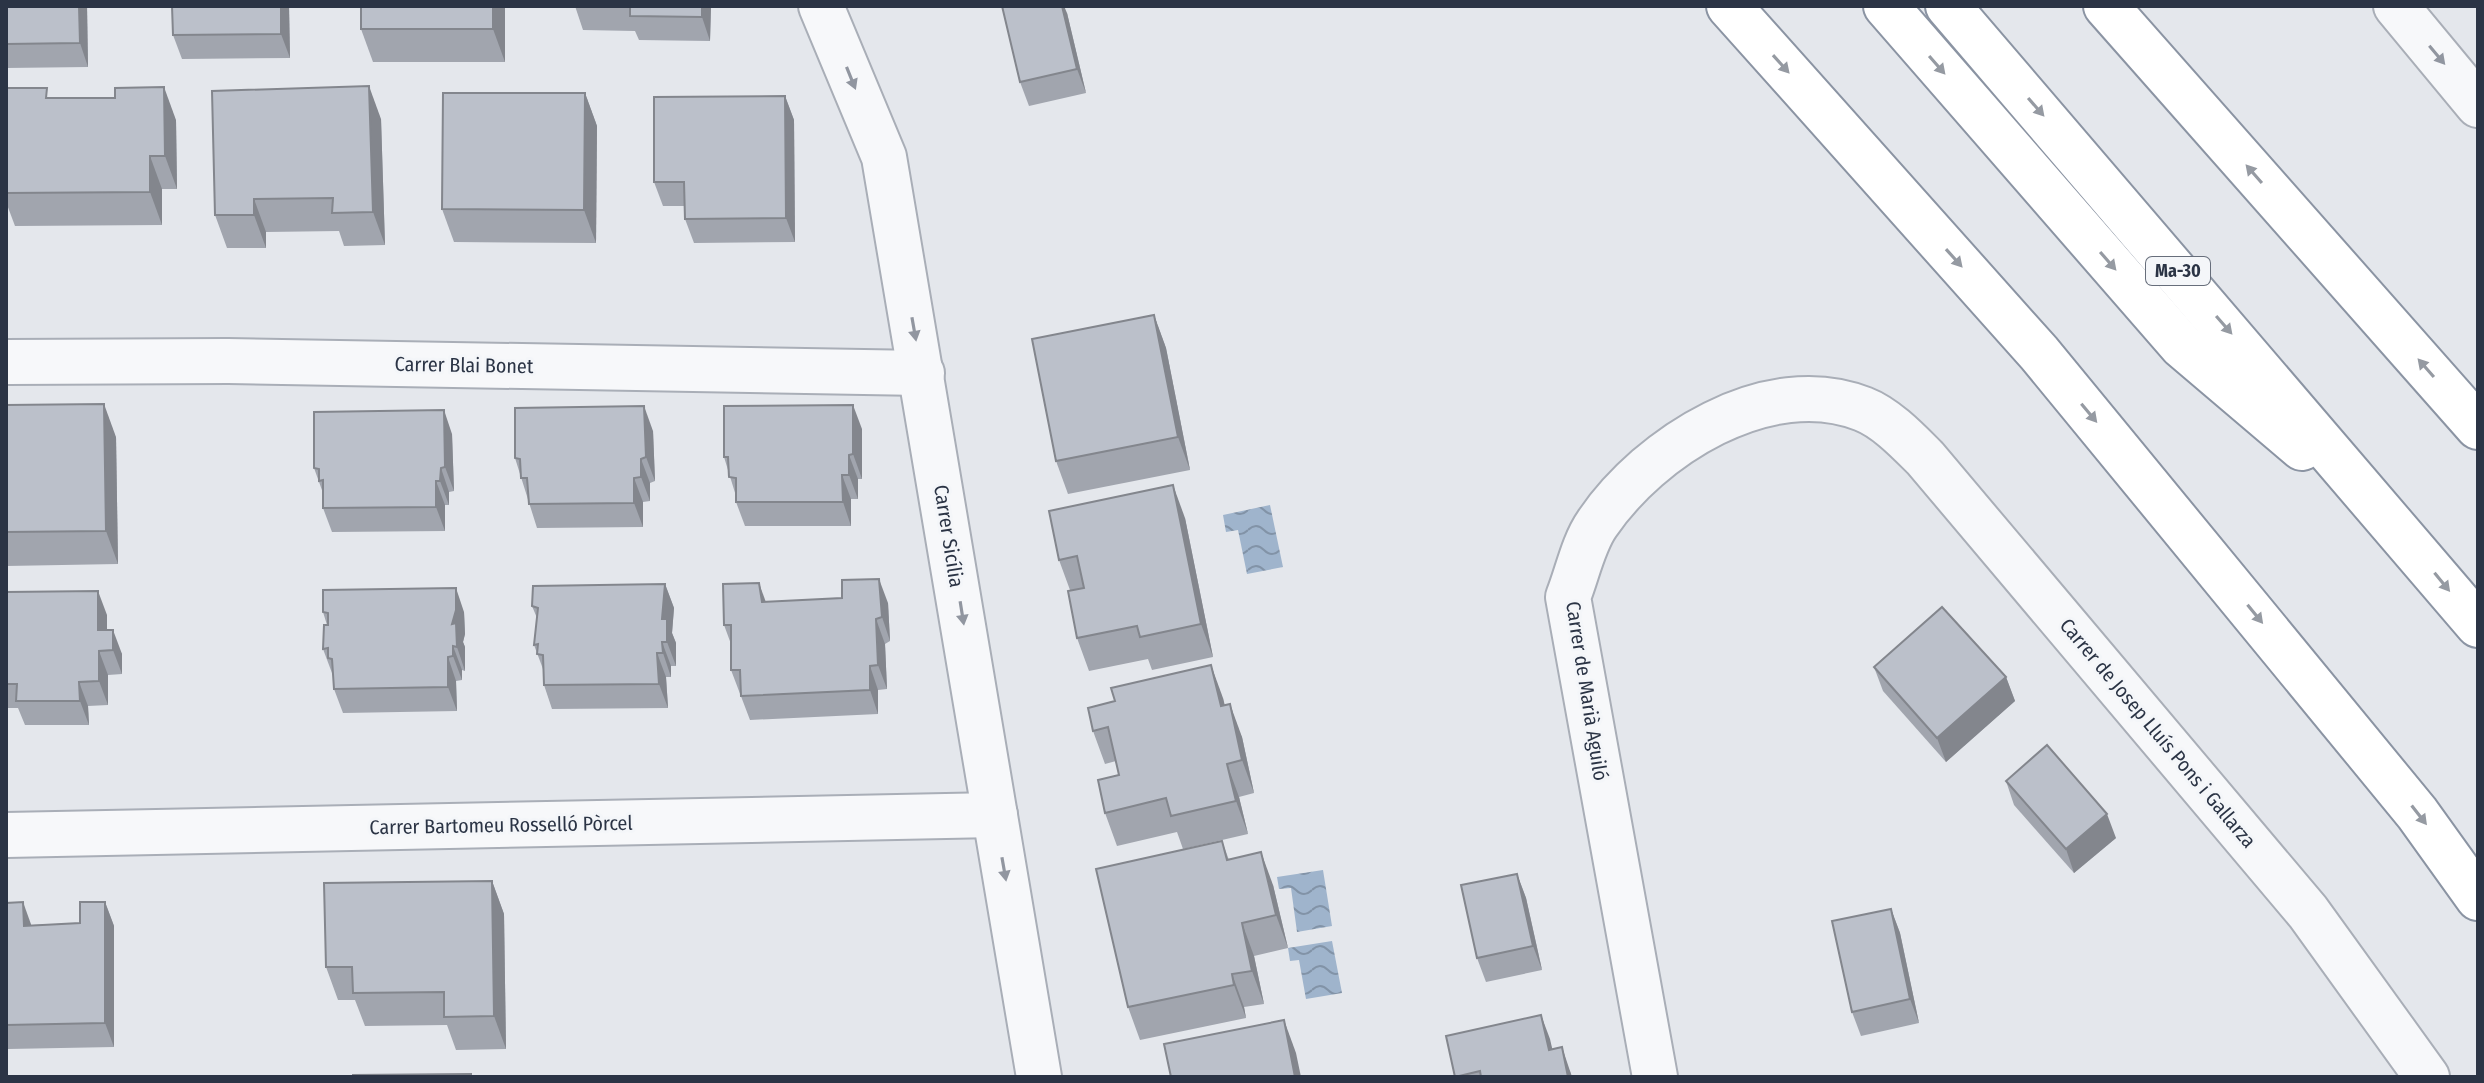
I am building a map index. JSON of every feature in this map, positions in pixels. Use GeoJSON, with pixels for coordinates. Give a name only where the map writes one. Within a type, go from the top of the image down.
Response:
{"type":"FeatureCollection","features":[{"type":"Feature","properties":{"kind":"highway"},"geometry":{"type":"LineString","coordinates":[[1729,6],[2039,353],[2417,813],[2478,898]]}},
{"type":"Feature","properties":{"kind":"highway"},"geometry":{"type":"LineString","coordinates":[[1886,6],[2182,346],[2407,538]]}},
{"type":"Feature","properties":{"kind":"highway","name":"Ma-30"},"geometry":{"type":"LineString","coordinates":[[1948,6],[2407,538],[2478,625]]}},
{"type":"Feature","properties":{"kind":"highway"},"geometry":{"type":"LineString","coordinates":[[2106,6],[2478,427]]}},
{"type":"Feature","properties":{"kind":"street","name":"Carrer Sicília"},"geometry":{"type":"LineString","coordinates":[[821,6],[884,157],[1039,1077]]}},
{"type":"Feature","properties":{"kind":"street"},"geometry":{"type":"LineString","coordinates":[[2396,6],[2478,105]]}},
{"type":"Feature","properties":{"kind":"street","name":"Carrer Blai Bonet"},"geometry":{"type":"LineString","coordinates":[[6,362],[228,361],[922,373]]}},
{"type":"Feature","properties":{"kind":"street","name":"Carrer de Marià Aguiló"},"geometry":{"type":"LineString","coordinates":[[1655,1077],[1568,597],[1595,525],[1649,464],[1727,419],[1762,404],[1799,396],[1829,399],[1865,410]]}},
{"type":"Feature","properties":{"kind":"street","name":"Carrer de Josep Lluís Pons i Gallarza"},"geometry":{"type":"LineString","coordinates":[[1865,410],[1897,432],[1949,485],[2308,912],[2427,1077]]}},
{"type":"Feature","properties":{"kind":"street","name":"Carrer Bartomeu Rosselló Pòrcel"},"geometry":{"type":"LineString","coordinates":[[6,835],[995,815]]}},
{"type":"Feature","properties":{"kind":"water"},"geometry":{"type":"Polygon","coordinates":[[[1270,505],[1283,567],[1247,574],[1238,530],[1226,532],[1223,515],[1270,505]]]}},
{"type":"Feature","properties":{"kind":"water"},"geometry":{"type":"Polygon","coordinates":[[[1323,870],[1332,926],[1297,932],[1291,888],[1279,889],[1277,877],[1323,870]]]}},
{"type":"Feature","properties":{"kind":"water"},"geometry":{"type":"Polygon","coordinates":[[[1332,941],[1342,993],[1306,999],[1299,960],[1290,961],[1288,948],[1332,941]]]}},
{"type":"Feature","properties":{"kind":"building"},"geometry":{"type":"Polygon","coordinates":[[[6,6],[79,6],[80,43],[6,44],[6,6]]]}},
{"type":"Feature","properties":{"kind":"building"},"geometry":{"type":"Polygon","coordinates":[[[172,6],[281,6],[281,34],[173,35],[172,6]]]}},
{"type":"Feature","properties":{"kind":"building"},"geometry":{"type":"Polygon","coordinates":[[[361,6],[493,6],[493,29],[361,29],[361,6]]]}},
{"type":"Feature","properties":{"kind":"building"},"geometry":{"type":"Polygon","coordinates":[[[575,6],[702,6],[702,17],[630,16],[630,7],[575,6]]]}},
{"type":"Feature","properties":{"kind":"building"},"geometry":{"type":"Polygon","coordinates":[[[1002,6],[1062,6],[1077,69],[1020,82],[1002,6]]]}},
{"type":"Feature","properties":{"kind":"building"},"geometry":{"type":"Polygon","coordinates":[[[369,86],[373,212],[332,213],[333,198],[254,199],[254,215],[215,215],[212,91],[369,86]]]}},
{"type":"Feature","properties":{"kind":"building"},"geometry":{"type":"Polygon","coordinates":[[[164,87],[165,156],[150,156],[150,192],[6,193],[6,88],[47,88],[46,98],[115,98],[115,88],[164,87]]]}},
{"type":"Feature","properties":{"kind":"building"},"geometry":{"type":"Polygon","coordinates":[[[443,93],[585,93],[584,210],[442,209],[443,93]]]}},
{"type":"Feature","properties":{"kind":"building"},"geometry":{"type":"Polygon","coordinates":[[[785,96],[786,218],[685,219],[684,182],[654,182],[654,97],[785,96]]]}},
{"type":"Feature","properties":{"kind":"building"},"geometry":{"type":"Polygon","coordinates":[[[1154,315],[1178,437],[1056,461],[1032,339],[1154,315]]]}},
{"type":"Feature","properties":{"kind":"building"},"geometry":{"type":"Polygon","coordinates":[[[104,404],[106,531],[6,532],[6,405],[104,404]]]}},
{"type":"Feature","properties":{"kind":"building"},"geometry":{"type":"Polygon","coordinates":[[[853,405],[853,454],[849,455],[849,475],[842,475],[843,502],[736,502],[736,478],[729,477],[728,457],[724,457],[724,406],[853,405]]]}},
{"type":"Feature","properties":{"kind":"building"},"geometry":{"type":"Polygon","coordinates":[[[644,406],[646,457],[641,459],[641,477],[634,478],[634,503],[529,504],[527,478],[521,478],[520,459],[515,458],[515,408],[644,406]]]}},
{"type":"Feature","properties":{"kind":"building"},"geometry":{"type":"Polygon","coordinates":[[[444,410],[445,467],[441,468],[440,481],[436,481],[436,507],[323,508],[323,480],[319,481],[319,469],[314,468],[314,412],[444,410]]]}},
{"type":"Feature","properties":{"kind":"building"},"geometry":{"type":"Polygon","coordinates":[[[1173,485],[1201,624],[1140,637],[1137,626],[1077,638],[1068,591],[1084,588],[1077,556],[1059,560],[1049,511],[1173,485]]]}},
{"type":"Feature","properties":{"kind":"building"},"geometry":{"type":"Polygon","coordinates":[[[879,579],[882,617],[876,619],[878,665],[870,666],[870,690],[741,696],[740,670],[731,670],[731,625],[724,625],[723,584],[759,583],[762,602],[842,598],[842,580],[879,579]]]}},
{"type":"Feature","properties":{"kind":"building"},"geometry":{"type":"Polygon","coordinates":[[[665,584],[662,619],[667,619],[667,642],[662,642],[663,653],[657,653],[659,684],[544,685],[543,655],[537,654],[538,644],[534,645],[538,608],[532,606],[533,586],[665,584]]]}},
{"type":"Feature","properties":{"kind":"building"},"geometry":{"type":"Polygon","coordinates":[[[456,588],[456,610],[452,624],[456,623],[457,647],[453,646],[453,656],[448,657],[448,687],[334,689],[332,659],[328,658],[328,648],[323,649],[328,613],[323,612],[323,590],[456,588]]]}},
{"type":"Feature","properties":{"kind":"building"},"geometry":{"type":"Polygon","coordinates":[[[98,591],[98,630],[113,630],[113,650],[99,651],[99,681],[79,682],[80,701],[16,701],[17,684],[6,684],[6,592],[98,591]]]}},
{"type":"Feature","properties":{"kind":"building"},"geometry":{"type":"Polygon","coordinates":[[[1942,607],[2006,677],[1937,738],[1874,667],[1942,607]]]}},
{"type":"Feature","properties":{"kind":"building"},"geometry":{"type":"Polygon","coordinates":[[[1211,665],[1221,706],[1230,704],[1242,760],[1227,764],[1236,801],[1171,816],[1166,798],[1105,813],[1098,780],[1119,775],[1108,727],[1093,731],[1088,708],[1115,701],[1111,688],[1211,665]]]}},
{"type":"Feature","properties":{"kind":"building"},"geometry":{"type":"Polygon","coordinates":[[[2047,745],[2107,814],[2066,849],[2006,781],[2047,745]]]}},
{"type":"Feature","properties":{"kind":"building"},"geometry":{"type":"Polygon","coordinates":[[[1222,841],[1227,860],[1261,852],[1276,915],[1242,923],[1252,971],[1232,974],[1234,985],[1128,1007],[1096,869],[1222,841]]]}},
{"type":"Feature","properties":{"kind":"building"},"geometry":{"type":"Polygon","coordinates":[[[1517,874],[1533,946],[1477,958],[1461,885],[1517,874]]]}},
{"type":"Feature","properties":{"kind":"building"},"geometry":{"type":"Polygon","coordinates":[[[492,881],[494,1016],[444,1017],[444,992],[353,993],[352,967],[326,967],[324,883],[492,881]]]}},
{"type":"Feature","properties":{"kind":"building"},"geometry":{"type":"Polygon","coordinates":[[[23,902],[24,926],[80,923],[80,902],[105,902],[105,1023],[6,1025],[6,903],[23,902]]]}},
{"type":"Feature","properties":{"kind":"building"},"geometry":{"type":"Polygon","coordinates":[[[1891,909],[1910,999],[1852,1012],[1832,921],[1891,909]]]}},
{"type":"Feature","properties":{"kind":"building"},"geometry":{"type":"Polygon","coordinates":[[[1541,1015],[1549,1050],[1562,1047],[1568,1077],[1481,1077],[1480,1071],[1455,1077],[1446,1036],[1541,1015]]]}},
{"type":"Feature","properties":{"kind":"building"},"geometry":{"type":"Polygon","coordinates":[[[1284,1020],[1295,1077],[1171,1077],[1164,1044],[1284,1020]]]}},
{"type":"Feature","properties":{"kind":"building"},"geometry":{"type":"Polygon","coordinates":[[[471,1074],[471,1077],[353,1077],[353,1075],[471,1074]]]}},
{"type":"Feature","properties":{"kind":"building"},"geometry":{"type":"Polygon","coordinates":[[[609,1076],[609,1077],[556,1077],[609,1076]]]}}]}
